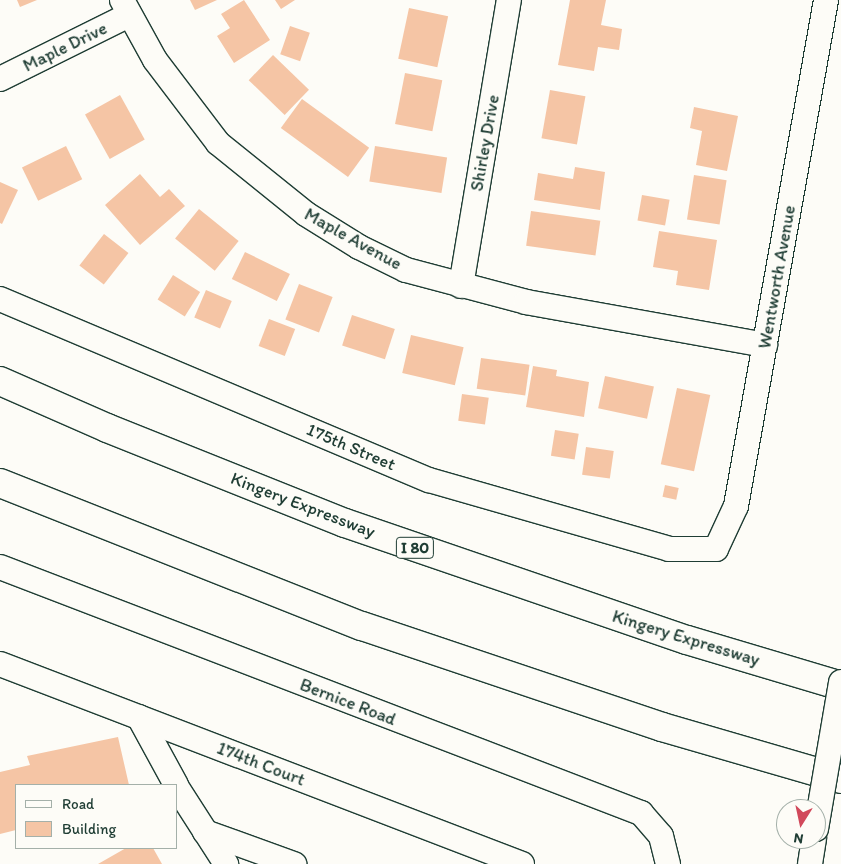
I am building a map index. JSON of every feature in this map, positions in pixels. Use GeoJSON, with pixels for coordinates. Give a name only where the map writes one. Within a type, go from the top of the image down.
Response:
{"type":"FeatureCollection","features":[{"type":"Feature","properties":{"kind":"highway","name":"Kingery Expressway"},"geometry":{"type":"LineString","coordinates":[[0,381],[107,428],[345,523],[660,631],[841,686]]}},
{"type":"Feature","properties":{"kind":"highway"},"geometry":{"type":"LineString","coordinates":[[0,483],[362,626],[662,727],[841,779]]}},
{"type":"Feature","properties":{"kind":"street","name":"Shirley Drive"},"geometry":{"type":"LineString","coordinates":[[461,286],[509,0]]}},
{"type":"Feature","properties":{"kind":"street","name":"Wentworth Avenue"},"geometry":{"type":"LineString","coordinates":[[716,550],[736,506],[826,0]]}},
{"type":"Feature","properties":{"kind":"street","name":"Maple Avenue"},"geometry":{"type":"LineString","coordinates":[[126,7],[185,103],[218,143],[259,179],[306,214],[359,247],[406,270],[526,302],[765,344]]}},
{"type":"Feature","properties":{"kind":"street","name":"Maple Drive"},"geometry":{"type":"LineString","coordinates":[[0,79],[126,7]]}},
{"type":"Feature","properties":{"kind":"street","name":"175th Street"},"geometry":{"type":"LineString","coordinates":[[0,299],[429,480],[669,549],[716,550]]}},
{"type":"Feature","properties":{"kind":"street","name":"Bernice Road"},"geometry":{"type":"LineString","coordinates":[[0,567],[641,813],[661,836],[668,864]]}},
{"type":"Feature","properties":{"kind":"street","name":"174th Court"},"geometry":{"type":"LineString","coordinates":[[0,664],[522,864]]}},
{"type":"Feature","properties":{"kind":"street"},"geometry":{"type":"LineString","coordinates":[[821,799],[841,682]]}},
{"type":"Feature","properties":{"kind":"street"},"geometry":{"type":"LineString","coordinates":[[139,717],[175,784]]}},
{"type":"Feature","properties":{"kind":"street"},"geometry":{"type":"LineString","coordinates":[[178,789],[226,864]]}},
{"type":"Feature","properties":{"kind":"street"},"geometry":{"type":"LineString","coordinates":[[205,832],[294,864]]}},
{"type":"Feature","properties":{"kind":"building"},"geometry":{"type":"Polygon","coordinates":[[[17,0],[37,0],[20,7],[17,0]]]}},
{"type":"Feature","properties":{"kind":"building"},"geometry":{"type":"Polygon","coordinates":[[[190,0],[217,0],[195,10],[190,0]]]}},
{"type":"Feature","properties":{"kind":"building"},"geometry":{"type":"Polygon","coordinates":[[[244,0],[270,40],[234,63],[217,36],[230,28],[221,14],[244,0]]]}},
{"type":"Feature","properties":{"kind":"building"},"geometry":{"type":"Polygon","coordinates":[[[275,0],[295,0],[281,9],[275,0]]]}},
{"type":"Feature","properties":{"kind":"building"},"geometry":{"type":"Polygon","coordinates":[[[570,0],[606,0],[601,25],[622,29],[619,50],[598,47],[594,71],[558,65],[570,0]]]}},
{"type":"Feature","properties":{"kind":"building"},"geometry":{"type":"Polygon","coordinates":[[[409,8],[448,16],[437,67],[398,59],[409,8]]]}},
{"type":"Feature","properties":{"kind":"building"},"geometry":{"type":"Polygon","coordinates":[[[290,26],[310,33],[300,61],[280,54],[290,26]]]}},
{"type":"Feature","properties":{"kind":"building"},"geometry":{"type":"Polygon","coordinates":[[[273,55],[309,90],[285,115],[249,80],[273,55]]]}},
{"type":"Feature","properties":{"kind":"building"},"geometry":{"type":"Polygon","coordinates":[[[405,73],[442,80],[432,131],[395,124],[405,73]]]}},
{"type":"Feature","properties":{"kind":"building"},"geometry":{"type":"Polygon","coordinates":[[[550,90],[585,96],[577,145],[541,138],[550,90]]]}},
{"type":"Feature","properties":{"kind":"building"},"geometry":{"type":"Polygon","coordinates":[[[120,95],[145,140],[110,159],[85,114],[120,95]]]}},
{"type":"Feature","properties":{"kind":"building"},"geometry":{"type":"Polygon","coordinates":[[[302,99],[369,148],[348,177],[281,128],[302,99]]]}},
{"type":"Feature","properties":{"kind":"building"},"geometry":{"type":"Polygon","coordinates":[[[694,107],[738,116],[727,171],[696,165],[702,131],[690,128],[694,107]]]}},
{"type":"Feature","properties":{"kind":"building"},"geometry":{"type":"Polygon","coordinates":[[[66,146],[82,179],[38,201],[22,167],[66,146]]]}},
{"type":"Feature","properties":{"kind":"building"},"geometry":{"type":"Polygon","coordinates":[[[375,146],[447,157],[441,193],[369,182],[375,146]]]}},
{"type":"Feature","properties":{"kind":"building"},"geometry":{"type":"Polygon","coordinates":[[[575,167],[605,172],[600,210],[534,200],[538,173],[573,179],[575,167]]]}},
{"type":"Feature","properties":{"kind":"building"},"geometry":{"type":"Polygon","coordinates":[[[140,174],[160,197],[169,189],[185,206],[140,245],[105,205],[140,174]]]}},
{"type":"Feature","properties":{"kind":"building"},"geometry":{"type":"Polygon","coordinates":[[[694,175],[727,180],[720,225],[687,219],[694,175]]]}},
{"type":"Feature","properties":{"kind":"building"},"geometry":{"type":"Polygon","coordinates":[[[0,182],[18,190],[2,224],[0,223],[0,182]]]}},
{"type":"Feature","properties":{"kind":"building"},"geometry":{"type":"Polygon","coordinates":[[[642,195],[670,200],[665,225],[637,221],[642,195]]]}},
{"type":"Feature","properties":{"kind":"building"},"geometry":{"type":"Polygon","coordinates":[[[199,209],[239,241],[215,271],[175,239],[199,209]]]}},
{"type":"Feature","properties":{"kind":"building"},"geometry":{"type":"Polygon","coordinates":[[[531,211],[600,221],[595,255],[526,246],[531,211]]]}},
{"type":"Feature","properties":{"kind":"building"},"geometry":{"type":"Polygon","coordinates":[[[659,231],[717,240],[709,290],[676,285],[678,271],[653,267],[659,231]]]}},
{"type":"Feature","properties":{"kind":"building"},"geometry":{"type":"Polygon","coordinates":[[[104,234],[128,253],[104,285],[79,266],[104,234]]]}},
{"type":"Feature","properties":{"kind":"building"},"geometry":{"type":"Polygon","coordinates":[[[245,252],[290,274],[277,301],[232,279],[245,252]]]}},
{"type":"Feature","properties":{"kind":"building"},"geometry":{"type":"Polygon","coordinates":[[[173,275],[200,292],[185,317],[158,300],[173,275]]]}},
{"type":"Feature","properties":{"kind":"building"},"geometry":{"type":"Polygon","coordinates":[[[299,284],[333,297],[319,332],[285,319],[299,284]]]}},
{"type":"Feature","properties":{"kind":"building"},"geometry":{"type":"Polygon","coordinates":[[[206,290],[232,301],[220,329],[194,318],[206,290]]]}},
{"type":"Feature","properties":{"kind":"building"},"geometry":{"type":"Polygon","coordinates":[[[352,315],[395,329],[385,359],[342,345],[352,315]]]}},
{"type":"Feature","properties":{"kind":"building"},"geometry":{"type":"Polygon","coordinates":[[[269,319],[295,329],[285,356],[259,346],[269,319]]]}},
{"type":"Feature","properties":{"kind":"building"},"geometry":{"type":"Polygon","coordinates":[[[411,335],[464,347],[455,385],[402,373],[411,335]]]}},
{"type":"Feature","properties":{"kind":"building"},"geometry":{"type":"Polygon","coordinates":[[[481,358],[530,365],[525,396],[477,389],[481,358]]]}},
{"type":"Feature","properties":{"kind":"building"},"geometry":{"type":"Polygon","coordinates":[[[533,366],[557,370],[556,376],[589,382],[584,417],[526,407],[533,366]]]}},
{"type":"Feature","properties":{"kind":"building"},"geometry":{"type":"Polygon","coordinates":[[[605,376],[654,386],[647,419],[598,408],[605,376]]]}},
{"type":"Feature","properties":{"kind":"building"},"geometry":{"type":"Polygon","coordinates":[[[677,388],[710,395],[694,471],[661,464],[677,388]]]}},
{"type":"Feature","properties":{"kind":"building"},"geometry":{"type":"Polygon","coordinates":[[[462,394],[489,398],[485,424],[458,421],[462,394]]]}},
{"type":"Feature","properties":{"kind":"building"},"geometry":{"type":"Polygon","coordinates":[[[555,430],[579,434],[575,459],[551,456],[555,430]]]}},
{"type":"Feature","properties":{"kind":"building"},"geometry":{"type":"Polygon","coordinates":[[[586,447],[614,451],[610,479],[582,475],[586,447]]]}},
{"type":"Feature","properties":{"kind":"building"},"geometry":{"type":"Polygon","coordinates":[[[665,485],[679,488],[676,500],[663,497],[665,485]]]}},
{"type":"Feature","properties":{"kind":"building"},"geometry":{"type":"Polygon","coordinates":[[[118,737],[129,784],[15,784],[15,830],[0,834],[0,772],[30,765],[27,756],[118,737]]]}},
{"type":"Feature","properties":{"kind":"building"},"geometry":{"type":"Polygon","coordinates":[[[124,849],[154,849],[162,864],[98,864],[124,849]]]}}]}
